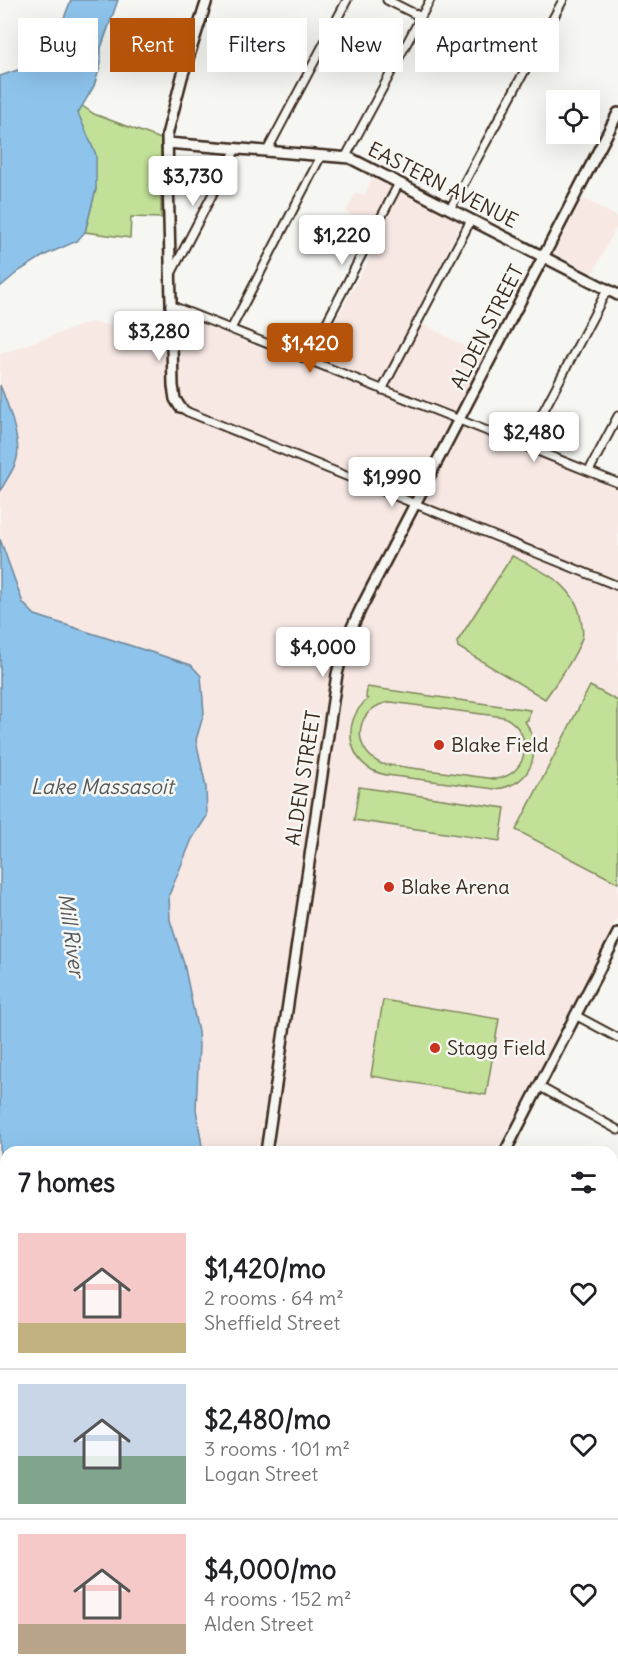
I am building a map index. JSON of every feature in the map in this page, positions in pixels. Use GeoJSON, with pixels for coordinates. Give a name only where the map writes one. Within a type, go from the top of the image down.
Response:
{"type":"FeatureCollection","features":[{"type":"Feature","properties":{"kind":"street"},"geometry":{"type":"LineString","coordinates":[[207,0],[167,135],[174,393],[180,407],[415,505],[618,586]]}},
{"type":"Feature","properties":{"kind":"street"},"geometry":{"type":"LineString","coordinates":[[267,151],[347,0]]}},
{"type":"Feature","properties":{"kind":"street"},"geometry":{"type":"LineString","coordinates":[[387,0],[422,17]]}},
{"type":"Feature","properties":{"kind":"street"},"geometry":{"type":"LineString","coordinates":[[345,158],[430,0]]}},
{"type":"Feature","properties":{"kind":"street"},"geometry":{"type":"LineString","coordinates":[[450,209],[563,0]]}},
{"type":"Feature","properties":{"kind":"street","name":"ALDEN STREET"},"geometry":{"type":"LineString","coordinates":[[267,1146],[341,656],[361,608],[618,113]]}},
{"type":"Feature","properties":{"kind":"street","name":"EASTERN AVENUE"},"geometry":{"type":"LineString","coordinates":[[167,143],[350,158],[618,295]]}},
{"type":"Feature","properties":{"kind":"street"},"geometry":{"type":"LineString","coordinates":[[170,276],[236,149]]}},
{"type":"Feature","properties":{"kind":"street"},"geometry":{"type":"LineString","coordinates":[[231,329],[321,156]]}},
{"type":"Feature","properties":{"kind":"street"},"geometry":{"type":"LineString","coordinates":[[307,360],[399,183]]}},
{"type":"Feature","properties":{"kind":"street"},"geometry":{"type":"LineString","coordinates":[[382,390],[471,220]]}},
{"type":"Feature","properties":{"kind":"street"},"geometry":{"type":"LineString","coordinates":[[525,446],[607,290]]}},
{"type":"Feature","properties":{"kind":"street"},"geometry":{"type":"LineString","coordinates":[[170,305],[618,483]]}},
{"type":"Feature","properties":{"kind":"street"},"geometry":{"type":"LineString","coordinates":[[589,471],[618,416]]}},
{"type":"Feature","properties":{"kind":"street"},"geometry":{"type":"LineString","coordinates":[[508,1146],[574,1015],[614,949],[618,933]]}},
{"type":"Feature","properties":{"kind":"street"},"geometry":{"type":"LineString","coordinates":[[574,1015],[618,1038]]}},
{"type":"Feature","properties":{"kind":"street"},"geometry":{"type":"LineString","coordinates":[[540,1086],[618,1130]]}},
{"type":"Feature","properties":{"kind":"shaded area"},"geometry":{"type":"Polygon","coordinates":[[[374,175],[461,223],[414,319],[485,357],[451,422],[618,489],[618,918],[499,1146],[202,1146],[196,1109],[198,1032],[184,964],[170,920],[169,895],[192,838],[207,815],[206,787],[196,740],[204,713],[201,676],[191,665],[35,615],[23,603],[0,539],[0,492],[17,458],[17,446],[11,413],[0,385],[0,354],[91,322],[178,338],[178,313],[309,369],[384,232],[346,212],[356,193],[364,195],[374,175]]]}},
{"type":"Feature","properties":{"kind":"shaded area"},"geometry":{"type":"Polygon","coordinates":[[[583,198],[618,217],[618,224],[593,273],[554,253],[583,198]]]}},
{"type":"Feature","properties":{"kind":"green space"},"geometry":{"type":"Polygon","coordinates":[[[81,105],[94,114],[161,139],[161,218],[131,217],[130,238],[85,232],[96,189],[77,113],[81,105]]]}},
{"type":"Feature","properties":{"kind":"green space"},"geometry":{"type":"Polygon","coordinates":[[[512,556],[545,573],[565,588],[578,607],[581,620],[583,634],[579,646],[545,699],[458,647],[457,642],[512,556]]]}},
{"type":"Feature","properties":{"kind":"green space"},"geometry":{"type":"Polygon","coordinates":[[[590,686],[618,701],[618,883],[516,830],[590,686]]]}},
{"type":"Feature","properties":{"kind":"green space"},"geometry":{"type":"Polygon","coordinates":[[[367,687],[530,710],[528,720],[525,721],[533,744],[531,765],[518,781],[495,789],[386,775],[373,771],[356,754],[352,743],[353,720],[368,699],[366,698],[367,687]],[[391,702],[379,705],[370,711],[364,719],[361,739],[364,749],[382,764],[495,779],[507,776],[516,770],[524,752],[521,732],[504,717],[391,702]]]}},
{"type":"Feature","properties":{"kind":"green space"},"geometry":{"type":"Polygon","coordinates":[[[359,787],[505,808],[500,841],[354,820],[359,787]]]}},
{"type":"Feature","properties":{"kind":"green space","name":"Stagg Field"},"geometry":{"type":"Polygon","coordinates":[[[383,1000],[499,1019],[486,1095],[371,1076],[383,1000]]]}},
{"type":"Feature","properties":{"kind":"water"},"geometry":{"type":"Polygon","coordinates":[[[71,0],[118,0],[101,48],[101,64],[94,86],[78,113],[96,155],[96,189],[85,232],[77,241],[45,255],[19,271],[0,287],[0,76],[18,70],[18,72],[98,72],[98,18],[64,18],[71,0]]]}},
{"type":"Feature","properties":{"kind":"water"},"geometry":{"type":"Polygon","coordinates":[[[0,385],[13,421],[18,450],[14,466],[0,492],[0,385]]]}},
{"type":"Feature","properties":{"kind":"water","name":"Lake Massasoit"},"geometry":{"type":"Polygon","coordinates":[[[0,539],[23,603],[35,615],[191,665],[201,676],[204,713],[196,740],[206,787],[207,816],[192,839],[169,895],[170,920],[184,964],[198,1032],[196,1109],[202,1146],[0,1146],[0,539]]]}},
{"type":"Feature","properties":{"kind":"place","name":"Blake Field"},"geometry":{"type":"Point","coordinates":[439,745]}},
{"type":"Feature","properties":{"kind":"place","name":"Blake Arena"},"geometry":{"type":"Point","coordinates":[389,887]}},
{"type":"Feature","properties":{"kind":"place","name":"Stagg Field"},"geometry":{"type":"Point","coordinates":[435,1048]}},
{"type":"Feature","properties":{"kind":"water label","name":"Mill River"},"geometry":{"type":"Point","coordinates":[71,935]}}]}
